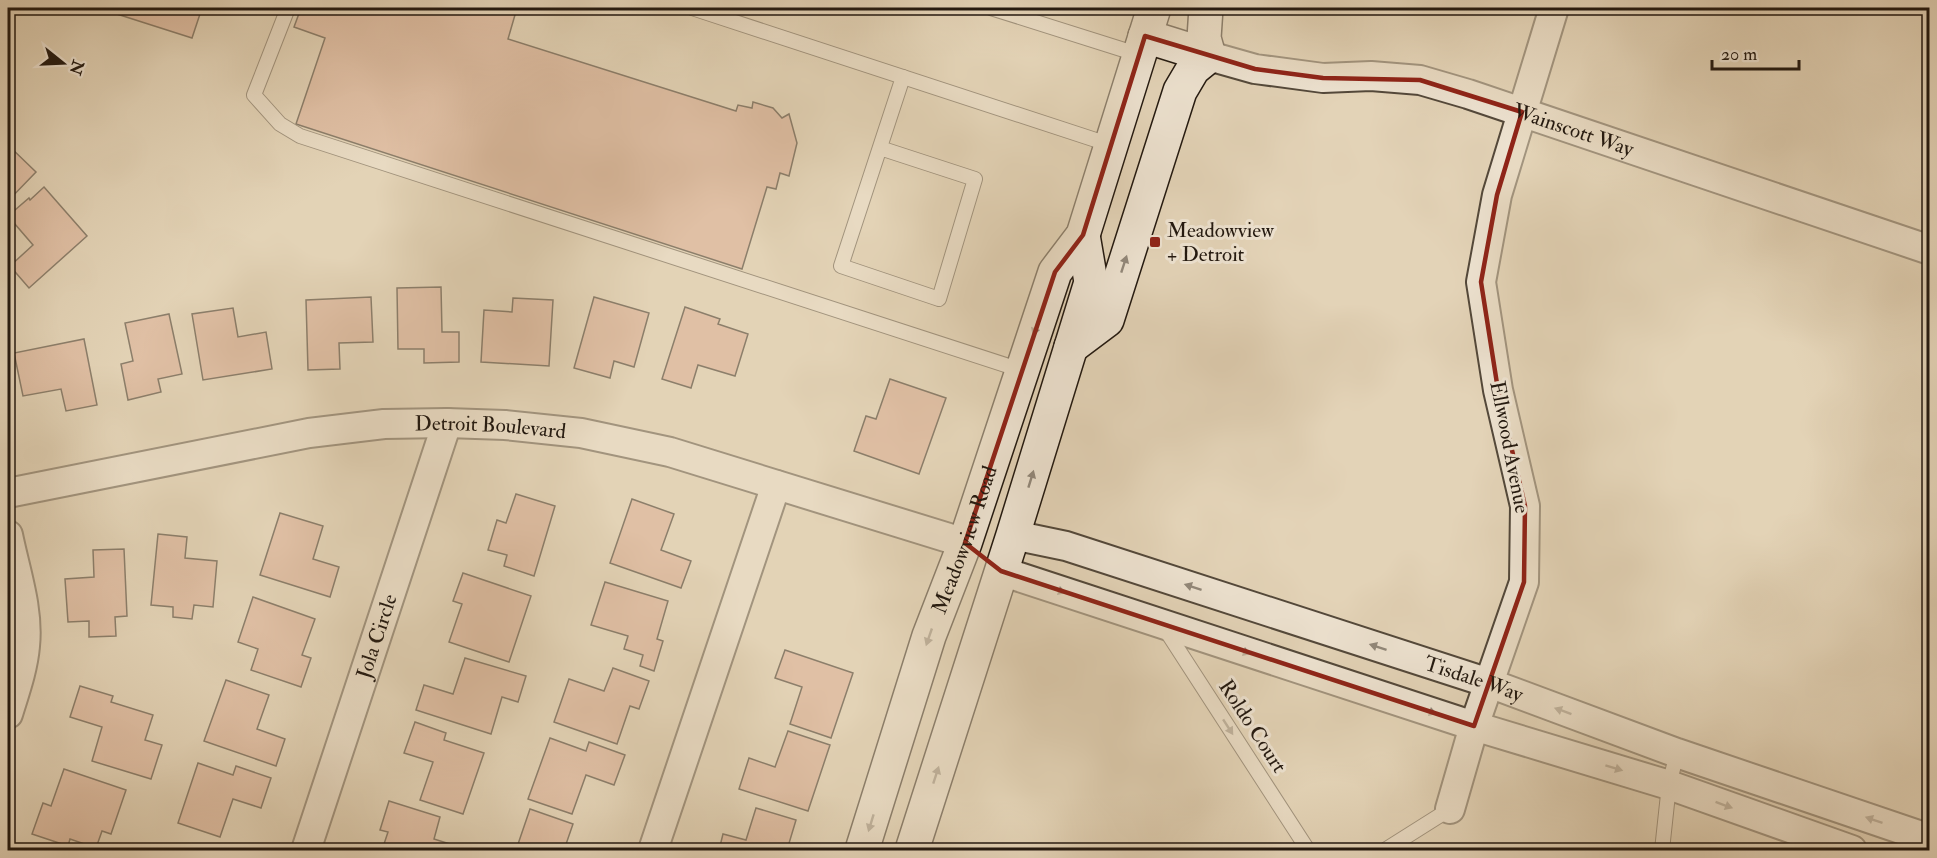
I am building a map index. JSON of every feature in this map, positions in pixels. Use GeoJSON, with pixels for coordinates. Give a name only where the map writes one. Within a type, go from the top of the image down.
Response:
{"type":"FeatureCollection","features":[{"type":"Feature","properties":{"kind":"main road"},"geometry":{"type":"LineString","coordinates":[[1206,8],[1204,38],[1209,56]]}},
{"type":"Feature","properties":{"kind":"main road","name":"Meadowview Road"},"geometry":{"type":"LineString","coordinates":[[862,850],[930,636],[965,543],[1055,272],[1083,235],[1146,33]]}},
{"type":"Feature","properties":{"kind":"main road"},"geometry":{"type":"LineString","coordinates":[[1146,33],[1209,56]]}},
{"type":"Feature","properties":{"kind":"main road"},"geometry":{"type":"LineString","coordinates":[[1071,347],[1107,320],[1180,91],[1193,69],[1209,56]]}},
{"type":"Feature","properties":{"kind":"main road","name":"Meadowview Road"},"geometry":{"type":"LineString","coordinates":[[1001,572],[1091,282],[1083,235]]}},
{"type":"Feature","properties":{"kind":"main road"},"geometry":{"type":"LineString","coordinates":[[965,543],[1013,534]]}},
{"type":"Feature","properties":{"kind":"main road"},"geometry":{"type":"LineString","coordinates":[[912,850],[1001,572],[965,543]]}},
{"type":"Feature","properties":{"kind":"street","name":"Ellwood Avenue"},"geometry":{"type":"LineString","coordinates":[[1450,809],[1474,726],[1524,582],[1525,506],[1498,390],[1481,282],[1497,195],[1554,8]]}},
{"type":"Feature","properties":{"kind":"street","name":"Wainscott Way"},"geometry":{"type":"LineString","coordinates":[[1209,56],[1255,69],[1323,78],[1371,76],[1420,80],[1929,249]]}},
{"type":"Feature","properties":{"kind":"street","name":"Jola Circle"},"geometry":{"type":"LineString","coordinates":[[306,850],[447,423]]}},
{"type":"Feature","properties":{"kind":"street","name":"Detroit Boulevard"},"geometry":{"type":"LineString","coordinates":[[8,493],[309,433],[384,424],[505,424],[581,433],[670,452],[965,543]]}},
{"type":"Feature","properties":{"kind":"street"},"geometry":{"type":"LineString","coordinates":[[653,850],[776,485]]}},
{"type":"Feature","properties":{"kind":"street","name":"Tisdale Way"},"geometry":{"type":"LineString","coordinates":[[1013,534],[1066,546],[1490,683],[1677,753],[1929,839]]}},
{"type":"Feature","properties":{"kind":"street"},"geometry":{"type":"LineString","coordinates":[[8,535],[25,616],[26,645],[20,678],[8,714]]}},
{"type":"Feature","properties":{"kind":"street","name":"Tisdale Way"},"geometry":{"type":"LineString","coordinates":[[1001,572],[1474,726],[1669,785],[1852,850]]}},
{"type":"Feature","properties":{"kind":"lane"},"geometry":{"type":"LineString","coordinates":[[288,8],[254,96],[280,123],[300,136],[1021,370]]}},
{"type":"Feature","properties":{"kind":"lane"},"geometry":{"type":"LineString","coordinates":[[692,8],[1111,145]]}},
{"type":"Feature","properties":{"kind":"lane"},"geometry":{"type":"LineString","coordinates":[[991,8],[1146,33]]}},
{"type":"Feature","properties":{"kind":"lane"},"geometry":{"type":"LineString","coordinates":[[880,148],[975,179],[939,299],[841,266],[903,77]]}},
{"type":"Feature","properties":{"kind":"lane","name":"Roldo Court"},"geometry":{"type":"LineString","coordinates":[[1162,625],[1308,850]]}},
{"type":"Feature","properties":{"kind":"lane"},"geometry":{"type":"LineString","coordinates":[[1662,850],[1669,785],[1677,753]]}},
{"type":"Feature","properties":{"kind":"lane","name":"Ellwood Avenue"},"geometry":{"type":"LineString","coordinates":[[1385,850],[1450,809]]}},
{"type":"Feature","properties":{"kind":"highlighted area"},"geometry":{"type":"Polygon","coordinates":[[[1145,36],[1255,69],[1323,78],[1420,80],[1522,112],[1497,195],[1481,282],[1498,390],[1525,506],[1524,582],[1474,726],[1001,571],[965,543],[1055,272],[1083,235],[1145,36]]]}},
{"type":"Feature","properties":{"kind":"building"},"geometry":{"type":"Polygon","coordinates":[[[98,8],[202,8],[192,38],[98,8]]]}},
{"type":"Feature","properties":{"kind":"building"},"geometry":{"type":"Polygon","coordinates":[[[301,8],[517,8],[508,39],[736,111],[738,105],[752,108],[753,102],[773,108],[782,118],[789,114],[797,143],[789,176],[780,173],[776,189],[767,187],[742,269],[296,124],[325,38],[294,27],[301,8]]]}},
{"type":"Feature","properties":{"kind":"building"},"geometry":{"type":"Polygon","coordinates":[[[8,145],[36,172],[8,201],[8,145]]]}},
{"type":"Feature","properties":{"kind":"building"},"geometry":{"type":"Polygon","coordinates":[[[44,187],[87,236],[29,288],[10,266],[33,245],[8,216],[44,187]]]}},
{"type":"Feature","properties":{"kind":"building"},"geometry":{"type":"Polygon","coordinates":[[[441,287],[442,332],[459,332],[459,362],[424,363],[424,349],[398,349],[397,288],[441,287]]]}},
{"type":"Feature","properties":{"kind":"building"},"geometry":{"type":"Polygon","coordinates":[[[371,297],[373,342],[339,343],[340,369],[308,370],[306,300],[371,297]]]}},
{"type":"Feature","properties":{"kind":"building"},"geometry":{"type":"Polygon","coordinates":[[[594,297],[649,313],[634,367],[614,361],[610,378],[574,368],[594,297]]]}},
{"type":"Feature","properties":{"kind":"building"},"geometry":{"type":"Polygon","coordinates":[[[513,298],[553,300],[549,366],[481,362],[484,310],[512,312],[513,298]]]}},
{"type":"Feature","properties":{"kind":"building"},"geometry":{"type":"Polygon","coordinates":[[[685,307],[720,319],[718,324],[748,334],[735,376],[698,365],[691,388],[662,379],[685,307]]]}},
{"type":"Feature","properties":{"kind":"building"},"geometry":{"type":"Polygon","coordinates":[[[233,308],[238,337],[266,332],[272,369],[203,380],[192,314],[233,308]]]}},
{"type":"Feature","properties":{"kind":"building"},"geometry":{"type":"Polygon","coordinates":[[[169,314],[182,374],[158,379],[161,392],[128,400],[121,364],[133,361],[125,323],[169,314]]]}},
{"type":"Feature","properties":{"kind":"building"},"geometry":{"type":"Polygon","coordinates":[[[84,339],[97,405],[66,411],[61,389],[23,396],[14,353],[84,339]]]}},
{"type":"Feature","properties":{"kind":"building"},"geometry":{"type":"Polygon","coordinates":[[[890,379],[946,398],[919,474],[854,451],[866,416],[876,419],[890,379]]]}},
{"type":"Feature","properties":{"kind":"building"},"geometry":{"type":"Polygon","coordinates":[[[516,494],[555,506],[534,576],[504,566],[507,555],[488,550],[497,520],[506,523],[516,494]]]}},
{"type":"Feature","properties":{"kind":"building"},"geometry":{"type":"Polygon","coordinates":[[[632,499],[674,514],[661,550],[691,561],[681,588],[610,563],[632,499]]]}},
{"type":"Feature","properties":{"kind":"building"},"geometry":{"type":"Polygon","coordinates":[[[280,513],[323,526],[313,559],[339,567],[330,597],[260,575],[280,513]]]}},
{"type":"Feature","properties":{"kind":"building"},"geometry":{"type":"Polygon","coordinates":[[[158,534],[187,537],[185,558],[217,561],[213,607],[194,605],[192,619],[173,617],[173,607],[151,605],[158,534]]]}},
{"type":"Feature","properties":{"kind":"building"},"geometry":{"type":"Polygon","coordinates":[[[124,549],[127,616],[115,617],[116,636],[89,637],[89,621],[68,622],[65,579],[94,577],[93,550],[124,549]]]}},
{"type":"Feature","properties":{"kind":"building"},"geometry":{"type":"Polygon","coordinates":[[[463,573],[531,596],[509,662],[449,642],[462,604],[453,601],[463,573]]]}},
{"type":"Feature","properties":{"kind":"building"},"geometry":{"type":"Polygon","coordinates":[[[605,582],[668,601],[657,639],[663,641],[654,671],[640,666],[643,655],[624,649],[628,636],[591,625],[605,582]]]}},
{"type":"Feature","properties":{"kind":"building"},"geometry":{"type":"Polygon","coordinates":[[[253,597],[315,619],[302,655],[311,658],[301,687],[251,670],[258,649],[238,642],[253,597]]]}},
{"type":"Feature","properties":{"kind":"building"},"geometry":{"type":"Polygon","coordinates":[[[785,650],[853,673],[831,738],[790,724],[802,687],[775,678],[785,650]]]}},
{"type":"Feature","properties":{"kind":"building"},"geometry":{"type":"Polygon","coordinates":[[[465,658],[526,676],[518,702],[502,697],[491,734],[416,710],[424,685],[453,694],[465,658]]]}},
{"type":"Feature","properties":{"kind":"building"},"geometry":{"type":"Polygon","coordinates":[[[613,668],[649,681],[639,709],[630,706],[617,744],[554,722],[569,679],[604,691],[613,668]]]}},
{"type":"Feature","properties":{"kind":"building"},"geometry":{"type":"Polygon","coordinates":[[[226,680],[269,695],[257,729],[285,739],[276,766],[204,741],[226,680]]]}},
{"type":"Feature","properties":{"kind":"building"},"geometry":{"type":"Polygon","coordinates":[[[80,686],[113,696],[111,702],[153,715],[145,740],[162,745],[151,779],[92,761],[102,727],[70,717],[80,686]]]}},
{"type":"Feature","properties":{"kind":"building"},"geometry":{"type":"Polygon","coordinates":[[[415,722],[446,733],[444,740],[484,753],[463,814],[420,800],[433,762],[404,753],[415,722]]]}},
{"type":"Feature","properties":{"kind":"building"},"geometry":{"type":"Polygon","coordinates":[[[788,731],[830,745],[808,811],[739,789],[749,758],[775,767],[788,731]]]}},
{"type":"Feature","properties":{"kind":"building"},"geometry":{"type":"Polygon","coordinates":[[[550,738],[586,751],[589,742],[625,755],[614,785],[586,775],[572,814],[528,799],[550,738]]]}},
{"type":"Feature","properties":{"kind":"building"},"geometry":{"type":"Polygon","coordinates":[[[198,763],[233,775],[236,766],[271,778],[261,808],[233,799],[220,837],[178,823],[198,763]]]}},
{"type":"Feature","properties":{"kind":"building"},"geometry":{"type":"Polygon","coordinates":[[[64,769],[126,790],[111,834],[102,831],[96,848],[70,839],[68,846],[32,834],[43,803],[51,806],[64,769]]]}},
{"type":"Feature","properties":{"kind":"building"},"geometry":{"type":"Polygon","coordinates":[[[389,801],[440,817],[434,839],[453,845],[451,850],[382,850],[388,832],[380,830],[389,801]]]}},
{"type":"Feature","properties":{"kind":"building"},"geometry":{"type":"Polygon","coordinates":[[[756,808],[796,820],[787,850],[719,850],[723,834],[746,840],[756,808]]]}},
{"type":"Feature","properties":{"kind":"building"},"geometry":{"type":"Polygon","coordinates":[[[530,809],[573,824],[564,850],[516,850],[530,809]]]}},
{"type":"Feature","properties":{"kind":"place","name":"Meadowview + Detroit"},"geometry":{"type":"Point","coordinates":[1155,242]}}]}
